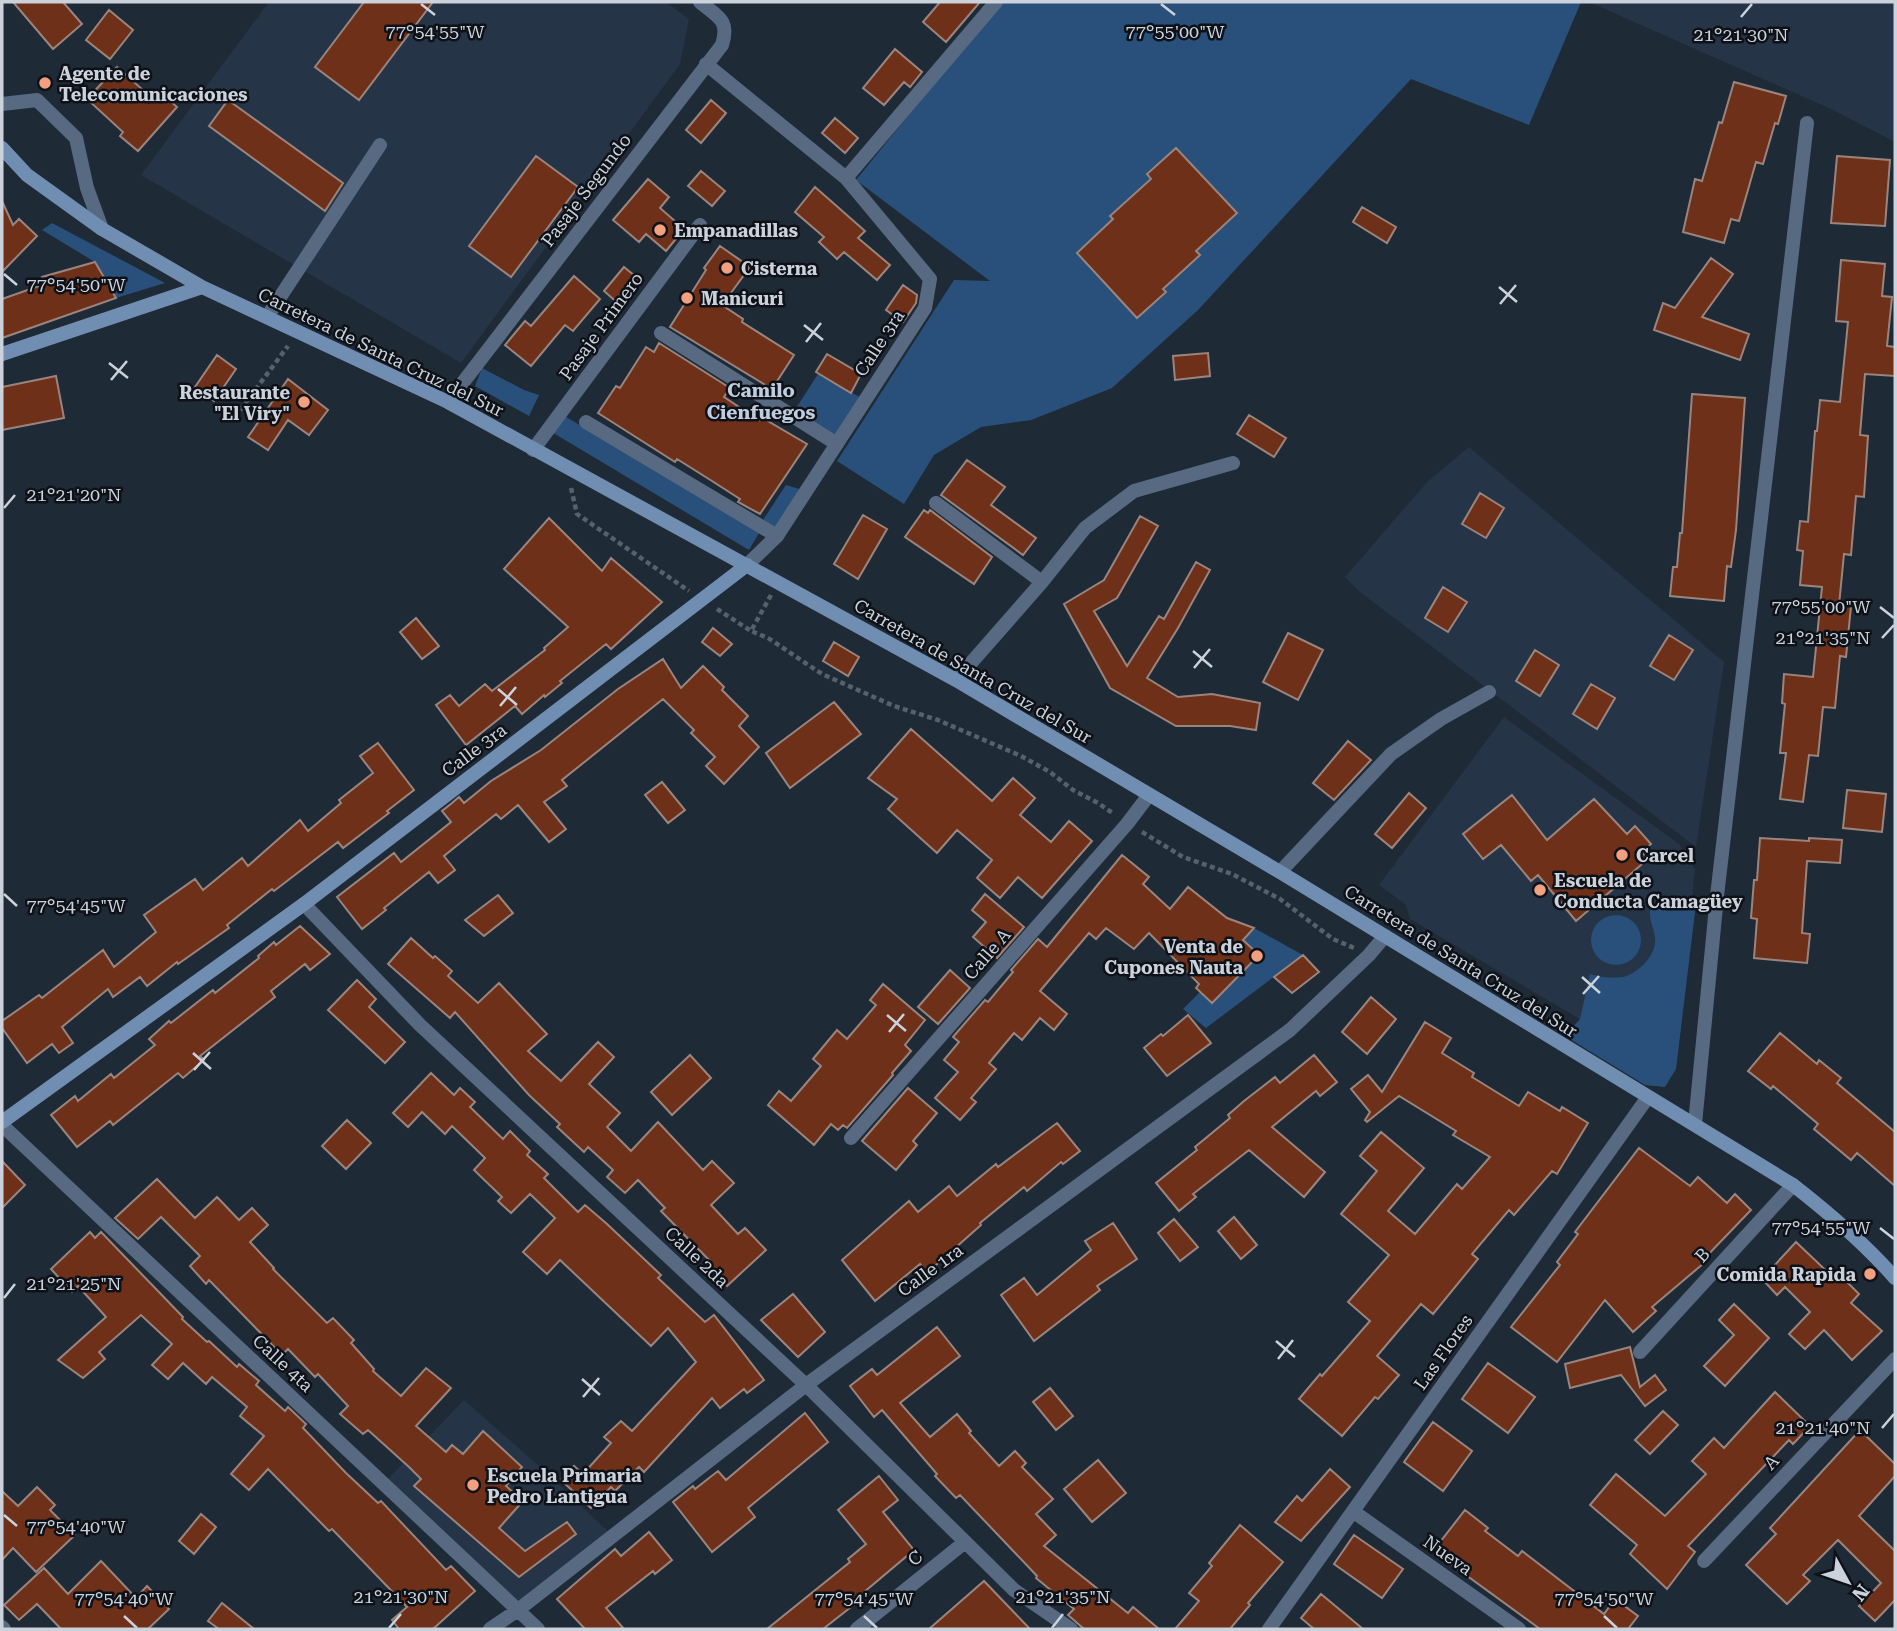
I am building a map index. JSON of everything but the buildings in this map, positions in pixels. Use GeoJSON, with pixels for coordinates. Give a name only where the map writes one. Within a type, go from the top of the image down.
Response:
{"type":"FeatureCollection","features":[{"type":"Feature","properties":{"kind":"main road","name":"Carretera de Santa Cruz del Sur"},"geometry":{"type":"LineString","coordinates":[[2,149],[27,175],[102,229],[202,287],[448,402],[956,680],[1280,872],[1793,1185],[1878,1259],[1895,1278]]}},
{"type":"Feature","properties":{"kind":"main road"},"geometry":{"type":"LineString","coordinates":[[2,354],[202,287]]}},
{"type":"Feature","properties":{"kind":"main road","name":"Calle 3ra"},"geometry":{"type":"LineString","coordinates":[[2,1124],[304,904],[747,565]]}},
{"type":"Feature","properties":{"kind":"street","name":"Pasaje Segundo"},"geometry":{"type":"LineString","coordinates":[[448,402],[722,45],[727,30],[723,20],[700,2]]}},
{"type":"Feature","properties":{"kind":"street"},"geometry":{"type":"LineString","coordinates":[[706,64],[846,178],[996,2]]}},
{"type":"Feature","properties":{"kind":"street"},"geometry":{"type":"LineString","coordinates":[[2,104],[37,100],[76,138],[87,188],[102,229]]}},
{"type":"Feature","properties":{"kind":"street"},"geometry":{"type":"LineString","coordinates":[[1695,1124],[1717,896],[1807,123]]}},
{"type":"Feature","properties":{"kind":"street"},"geometry":{"type":"LineString","coordinates":[[267,317],[380,145]]}},
{"type":"Feature","properties":{"kind":"street","name":"Calle 3ra"},"geometry":{"type":"LineString","coordinates":[[747,565],[777,536],[925,308],[930,279],[846,178]]}},
{"type":"Feature","properties":{"kind":"street","name":"Pasaje Primero"},"geometry":{"type":"LineString","coordinates":[[533,450],[700,225]]}},
{"type":"Feature","properties":{"kind":"street"},"geometry":{"type":"LineString","coordinates":[[661,333],[836,444]]}},
{"type":"Feature","properties":{"kind":"street"},"geometry":{"type":"LineString","coordinates":[[586,422],[777,536]]}},
{"type":"Feature","properties":{"kind":"street"},"geometry":{"type":"LineString","coordinates":[[956,680],[1042,582],[1084,528],[1134,491],[1233,463]]}},
{"type":"Feature","properties":{"kind":"street"},"geometry":{"type":"LineString","coordinates":[[936,503],[1042,582]]}},
{"type":"Feature","properties":{"kind":"street"},"geometry":{"type":"LineString","coordinates":[[1280,872],[1391,754],[1441,719],[1489,692]]}},
{"type":"Feature","properties":{"kind":"street","name":"Calle A"},"geometry":{"type":"LineString","coordinates":[[851,1138],[1127,824],[1149,795]]}},
{"type":"Feature","properties":{"kind":"street","name":"Calle 2da"},"geometry":{"type":"LineString","coordinates":[[304,904],[420,1025],[806,1385],[1014,1590],[1071,1629]]}},
{"type":"Feature","properties":{"kind":"street","name":"Calle 1ra"},"geometry":{"type":"LineString","coordinates":[[490,1629],[517,1611],[806,1385],[1290,1030],[1369,955],[1385,936]]}},
{"type":"Feature","properties":{"kind":"street","name":"Las Flores"},"geometry":{"type":"LineString","coordinates":[[1269,1629],[1648,1097]]}},
{"type":"Feature","properties":{"kind":"street","name":"Calle 4ta"},"geometry":{"type":"LineString","coordinates":[[2,1124],[538,1629]]}},
{"type":"Feature","properties":{"kind":"street","name":"B"},"geometry":{"type":"LineString","coordinates":[[1640,1352],[1793,1185]]}},
{"type":"Feature","properties":{"kind":"street","name":"A"},"geometry":{"type":"LineString","coordinates":[[1704,1561],[1895,1359]]}},
{"type":"Feature","properties":{"kind":"street","name":"Nueva"},"geometry":{"type":"LineString","coordinates":[[1354,1512],[1520,1629]]}},
{"type":"Feature","properties":{"kind":"street","name":"C"},"geometry":{"type":"LineString","coordinates":[[857,1629],[965,1542]]}},
{"type":"Feature","properties":{"kind":"path"},"geometry":{"type":"LineString","coordinates":[[235,417],[299,331]]}},
{"type":"Feature","properties":{"kind":"path"},"geometry":{"type":"LineString","coordinates":[[577,514],[703,600],[822,674],[894,706],[938,720],[1021,756],[1051,772],[1073,790],[1183,857],[1233,874],[1280,899],[1333,939],[1369,955]]}},
{"type":"Feature","properties":{"kind":"path"},"geometry":{"type":"LineString","coordinates":[[751,631],[778,582]]}},
{"type":"Feature","properties":{"kind":"shaded area"},"geometry":{"type":"Polygon","coordinates":[[[269,2],[666,2],[689,19],[680,64],[461,363],[141,175],[269,2]]]}},
{"type":"Feature","properties":{"kind":"shaded area"},"geometry":{"type":"Polygon","coordinates":[[[1000,2],[1581,2],[1529,125],[1411,79],[1198,310],[1112,388],[1031,420],[981,427],[934,455],[904,504],[837,461],[954,280],[990,281],[856,180],[1000,2]]]}},
{"type":"Feature","properties":{"kind":"shaded area"},"geometry":{"type":"Polygon","coordinates":[[[1589,2],[1895,2],[1895,142],[1831,109],[1589,2]]]}},
{"type":"Feature","properties":{"kind":"shaded area"},"geometry":{"type":"Polygon","coordinates":[[[52,223],[165,283],[116,298],[95,262],[42,230],[52,223]]]}},
{"type":"Feature","properties":{"kind":"shaded area"},"geometry":{"type":"Polygon","coordinates":[[[482,368],[539,395],[529,416],[475,386],[482,368]]]}},
{"type":"Feature","properties":{"kind":"shaded area"},"geometry":{"type":"Polygon","coordinates":[[[818,374],[865,400],[837,444],[791,416],[818,374]]]}},
{"type":"Feature","properties":{"kind":"shaded area"},"geometry":{"type":"Polygon","coordinates":[[[563,415],[759,533],[749,550],[550,431],[563,415]]]}},
{"type":"Feature","properties":{"kind":"shaded area"},"geometry":{"type":"Polygon","coordinates":[[[1469,447],[1724,662],[1696,847],[1360,592],[1345,577],[1428,481],[1469,447]]]}},
{"type":"Feature","properties":{"kind":"shaded area"},"geometry":{"type":"Polygon","coordinates":[[[786,485],[806,491],[777,536],[759,526],[786,485]]]}},
{"type":"Feature","properties":{"kind":"shaded area","name":"Escuela de Conducta Camagüey"},"geometry":{"type":"Polygon","coordinates":[[[1504,717],[1679,844],[1695,869],[1679,1023],[1646,1058],[1410,919],[1406,905],[1379,885],[1504,717]]]}},
{"type":"Feature","properties":{"kind":"shaded area"},"geometry":{"type":"Polygon","coordinates":[[[1696,904],[1676,1069],[1665,1087],[1645,1085],[1565,1036],[1580,1019],[1590,974],[1623,977],[1634,972],[1648,959],[1655,943],[1650,915],[1652,906],[1691,907],[1696,904]]]}},
{"type":"Feature","properties":{"kind":"shaded area"},"geometry":{"type":"Polygon","coordinates":[[[1616,915],[1634,922],[1641,940],[1634,958],[1616,965],[1598,958],[1591,940],[1598,922],[1616,915]]]}},
{"type":"Feature","properties":{"kind":"shaded area"},"geometry":{"type":"Polygon","coordinates":[[[1254,928],[1303,955],[1206,1028],[1183,1009],[1200,992],[1212,1003],[1258,955],[1243,939],[1254,928]]]}},
{"type":"Feature","properties":{"kind":"shaded area"},"geometry":{"type":"Polygon","coordinates":[[[464,1400],[612,1535],[518,1610],[383,1484],[464,1400]]]}},
{"type":"Feature","properties":{"kind":"place","name":"Agente de Telecomunicaciones"},"geometry":{"type":"Point","coordinates":[45,83]}},
{"type":"Feature","properties":{"kind":"place","name":"Empanadillas"},"geometry":{"type":"Point","coordinates":[660,230]}},
{"type":"Feature","properties":{"kind":"place","name":"Cisterna"},"geometry":{"type":"Point","coordinates":[727,268]}},
{"type":"Feature","properties":{"kind":"place","name":"Manicuri"},"geometry":{"type":"Point","coordinates":[687,298]}},
{"type":"Feature","properties":{"kind":"place","name":"Restaurante \"El Viry\""},"geometry":{"type":"Point","coordinates":[304,402]}},
{"type":"Feature","properties":{"kind":"place","name":"Carcel"},"geometry":{"type":"Point","coordinates":[1622,855]}},
{"type":"Feature","properties":{"kind":"place","name":"Escuela de Conducta Camagüey"},"geometry":{"type":"Point","coordinates":[1540,890]}},
{"type":"Feature","properties":{"kind":"place","name":"Venta de Cupones Nauta"},"geometry":{"type":"Point","coordinates":[1257,956]}},
{"type":"Feature","properties":{"kind":"place","name":"Comida Rapida"},"geometry":{"type":"Point","coordinates":[1870,1274]}},
{"type":"Feature","properties":{"kind":"place","name":"Escuela Primaria Pedro Lantigua"},"geometry":{"type":"Point","coordinates":[473,1485]}},
{"type":"Feature","properties":{"kind":"district","name":"Camilo Cienfuegos"},"geometry":{"type":"Point","coordinates":[761,401]}}]}
